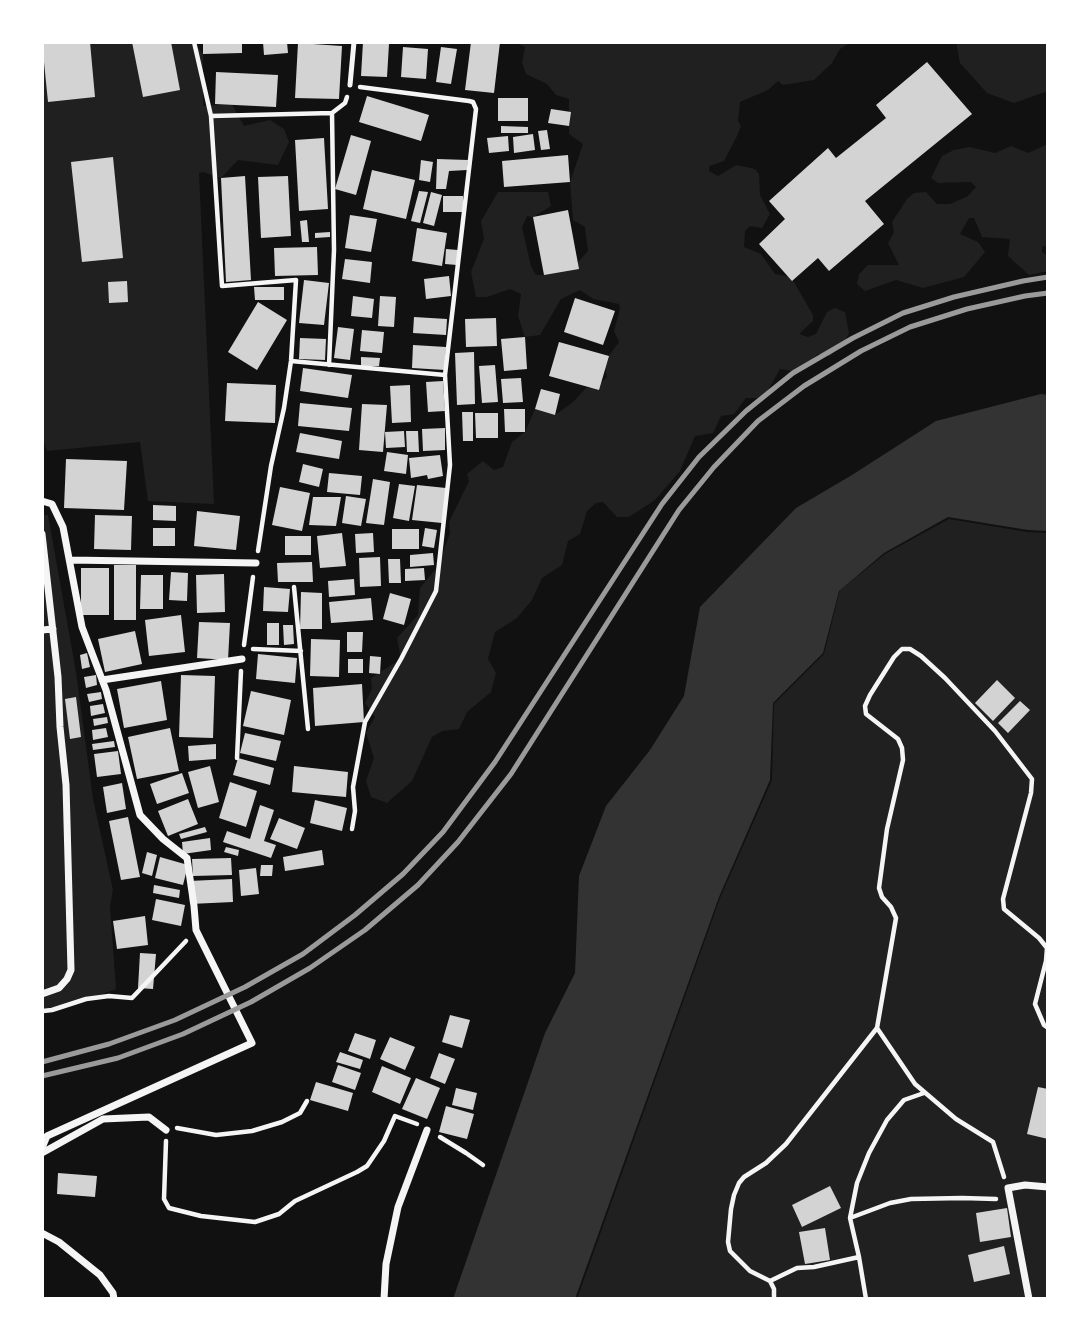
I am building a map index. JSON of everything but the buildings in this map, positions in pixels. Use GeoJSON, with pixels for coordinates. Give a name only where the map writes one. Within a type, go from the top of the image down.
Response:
{"type":"FeatureCollection","features":[{"type":"Feature","properties":{"kind":"street"},"geometry":{"type":"LineString","coordinates":[[42,501],[52,504],[64,527],[82,628],[102,680],[125,754],[140,815],[163,839],[187,858],[196,930],[252,1043],[47,1136],[42,1148]]}},
{"type":"Feature","properties":{"kind":"street"},"geometry":{"type":"LineString","coordinates":[[42,534],[58,677],[66,785],[71,970],[59,988],[42,994]]}},
{"type":"Feature","properties":{"kind":"street"},"geometry":{"type":"LineString","coordinates":[[70,560],[256,563]]}},
{"type":"Feature","properties":{"kind":"street"},"geometry":{"type":"LineString","coordinates":[[42,630],[53,629]]}},
{"type":"Feature","properties":{"kind":"street"},"geometry":{"type":"LineString","coordinates":[[102,680],[242,659]]}},
{"type":"Feature","properties":{"kind":"street"},"geometry":{"type":"LineString","coordinates":[[42,1153],[103,1119],[149,1117],[166,1130]]}},
{"type":"Feature","properties":{"kind":"street"},"geometry":{"type":"LineString","coordinates":[[384,1299],[386,1264],[398,1207],[427,1130]]}},
{"type":"Feature","properties":{"kind":"street"},"geometry":{"type":"LineString","coordinates":[[1030,1299],[1008,1188],[1025,1185],[1048,1187]]}},
{"type":"Feature","properties":{"kind":"street"},"geometry":{"type":"LineString","coordinates":[[42,1233],[59,1242],[100,1275],[113,1293],[114,1299]]}},
{"type":"Feature","properties":{"kind":"lane"},"geometry":{"type":"LineString","coordinates":[[350,85],[354,42]]}},
{"type":"Feature","properties":{"kind":"path"},"geometry":{"type":"LineString","coordinates":[[194,42],[211,116],[222,286],[296,280],[291,361],[445,375]]}},
{"type":"Feature","properties":{"kind":"path"},"geometry":{"type":"LineString","coordinates":[[211,116],[332,113],[345,103],[350,85],[469,100],[475,106],[445,375],[450,465],[436,591],[365,722],[353,787],[355,811],[352,829]]}},
{"type":"Feature","properties":{"kind":"path"},"geometry":{"type":"LineString","coordinates":[[329,365],[334,250],[332,113]]}},
{"type":"Feature","properties":{"kind":"path"},"geometry":{"type":"LineString","coordinates":[[294,587],[307,729]]}},
{"type":"Feature","properties":{"kind":"path"},"geometry":{"type":"LineString","coordinates":[[243,649],[301,651]]}},
{"type":"Feature","properties":{"kind":"path"},"geometry":{"type":"LineString","coordinates":[[774,1299],[774,1289],[770,1281],[750,1271],[730,1251],[728,1242],[731,1209],[739,1183],[786,1144],[877,1028],[896,918],[891,907],[881,897],[879,888],[887,829],[903,760],[898,739],[866,714],[865,706],[901,649],[910,649],[921,656],[945,678],[995,731],[1032,779],[1031,793],[1003,899],[1004,909],[1047,948],[1035,1004],[1048,1028]]}},
{"type":"Feature","properties":{"kind":"path"},"geometry":{"type":"LineString","coordinates":[[42,1011],[86,999],[109,996],[132,998],[196,930]]}},
{"type":"Feature","properties":{"kind":"path"},"geometry":{"type":"LineString","coordinates":[[877,1028],[915,1084],[956,1118],[993,1143],[1008,1188]]}},
{"type":"Feature","properties":{"kind":"path"},"geometry":{"type":"LineString","coordinates":[[866,1299],[850,1218],[857,1183],[887,1120],[904,1100],[925,1093]]}},
{"type":"Feature","properties":{"kind":"path"},"geometry":{"type":"LineString","coordinates":[[307,1101],[300,1113],[282,1122],[252,1131],[216,1135],[179,1128],[166,1130],[164,1199],[169,1208],[201,1216],[255,1222],[279,1214],[295,1201],[367,1166],[384,1141],[395,1116],[420,1125],[483,1165]]}},
{"type":"Feature","properties":{"kind":"path"},"geometry":{"type":"LineString","coordinates":[[850,1218],[890,1203],[911,1199],[1011,1200]]}},
{"type":"Feature","properties":{"kind":"path"},"geometry":{"type":"LineString","coordinates":[[770,1281],[797,1268],[859,1257]]}},
{"type":"Feature","properties":{"kind":"shaded area"},"geometry":{"type":"Polygon","coordinates":[[[42,42],[194,42],[203,54],[203,106],[232,104],[244,126],[270,120],[284,129],[289,142],[278,165],[238,160],[221,178],[199,173],[214,504],[148,501],[140,442],[47,451],[42,437],[42,42]]]}},
{"type":"Feature","properties":{"kind":"shaded area"},"geometry":{"type":"Polygon","coordinates":[[[515,42],[851,42],[840,49],[832,63],[814,80],[783,85],[778,81],[768,90],[740,102],[738,121],[741,126],[737,136],[724,161],[709,166],[709,171],[718,176],[736,165],[755,169],[759,174],[760,195],[770,214],[762,228],[750,226],[745,231],[744,247],[761,254],[775,274],[791,277],[813,315],[813,321],[799,334],[808,337],[816,334],[827,312],[835,308],[845,312],[849,333],[844,343],[830,356],[818,354],[799,372],[780,369],[767,392],[758,398],[746,398],[734,414],[721,416],[713,433],[695,436],[680,471],[655,500],[629,517],[617,517],[603,502],[596,503],[587,511],[580,534],[568,541],[562,565],[542,578],[532,600],[517,618],[495,632],[488,659],[496,673],[491,692],[467,712],[459,729],[442,731],[432,737],[412,781],[387,803],[371,797],[366,781],[374,758],[366,733],[375,717],[365,703],[372,689],[371,678],[401,659],[397,638],[418,615],[420,588],[438,566],[450,533],[449,522],[469,481],[467,474],[483,461],[494,470],[503,467],[512,442],[525,432],[535,409],[555,415],[586,388],[596,387],[607,377],[604,362],[619,342],[614,331],[619,304],[593,299],[580,290],[561,299],[540,335],[525,337],[518,316],[521,294],[510,289],[487,297],[476,297],[471,272],[484,239],[481,221],[498,192],[548,192],[551,206],[533,217],[527,216],[522,227],[531,266],[536,275],[574,267],[588,251],[585,227],[573,220],[570,182],[583,144],[569,134],[569,99],[556,95],[547,84],[526,74],[522,63],[525,47],[515,42]]]}},
{"type":"Feature","properties":{"kind":"shaded area"},"geometry":{"type":"Polygon","coordinates":[[[956,42],[1048,42],[1048,91],[1014,103],[987,93],[960,63],[956,42]]]}},
{"type":"Feature","properties":{"kind":"shaded area"},"geometry":{"type":"Polygon","coordinates":[[[1048,144],[1048,245],[1042,247],[1042,252],[1048,256],[1048,271],[1029,275],[1008,256],[1010,239],[982,237],[974,218],[969,218],[960,234],[978,242],[985,252],[964,277],[923,288],[896,280],[865,291],[857,284],[859,274],[868,265],[899,265],[888,243],[894,232],[892,222],[914,193],[926,192],[937,204],[950,204],[968,196],[976,187],[971,182],[938,183],[931,178],[942,156],[970,147],[995,153],[1011,146],[1028,153],[1048,144]]]}},
{"type":"Feature","properties":{"kind":"shaded area"},"geometry":{"type":"Polygon","coordinates":[[[1041,394],[1048,395],[1048,531],[948,517],[884,553],[839,591],[823,653],[773,703],[770,780],[719,897],[575,1299],[453,1299],[545,1033],[575,973],[579,876],[606,806],[650,750],[684,696],[700,607],[796,508],[936,421],[1041,394]]]}},
{"type":"Feature","properties":{"kind":"shaded area"},"geometry":{"type":"Polygon","coordinates":[[[42,515],[48,515],[76,672],[93,799],[113,890],[110,906],[116,989],[60,1010],[42,1010],[42,515]]]}},
{"type":"Feature","properties":{"kind":"shaded area"},"geometry":{"type":"Polygon","coordinates":[[[949,519],[1048,533],[1048,1299],[577,1299],[720,898],[772,780],[774,704],[824,654],[840,590],[885,554],[949,519]]]}},
{"type":"Feature","properties":{"kind":"railway"},"geometry":{"type":"LineString","coordinates":[[42,1062],[109,1044],[175,1020],[245,987],[303,954],[403,874],[443,832],[495,762],[662,504],[699,457],[746,411],[793,373],[903,313],[954,297],[1048,277]]}},
{"type":"Feature","properties":{"kind":"railway"},"geometry":{"type":"LineString","coordinates":[[42,1076],[118,1058],[183,1034],[251,1002],[310,968],[365,930],[418,885],[458,842],[511,774],[679,510],[714,467],[758,421],[804,386],[861,351],[910,327],[967,309],[1048,293]]}}]}
